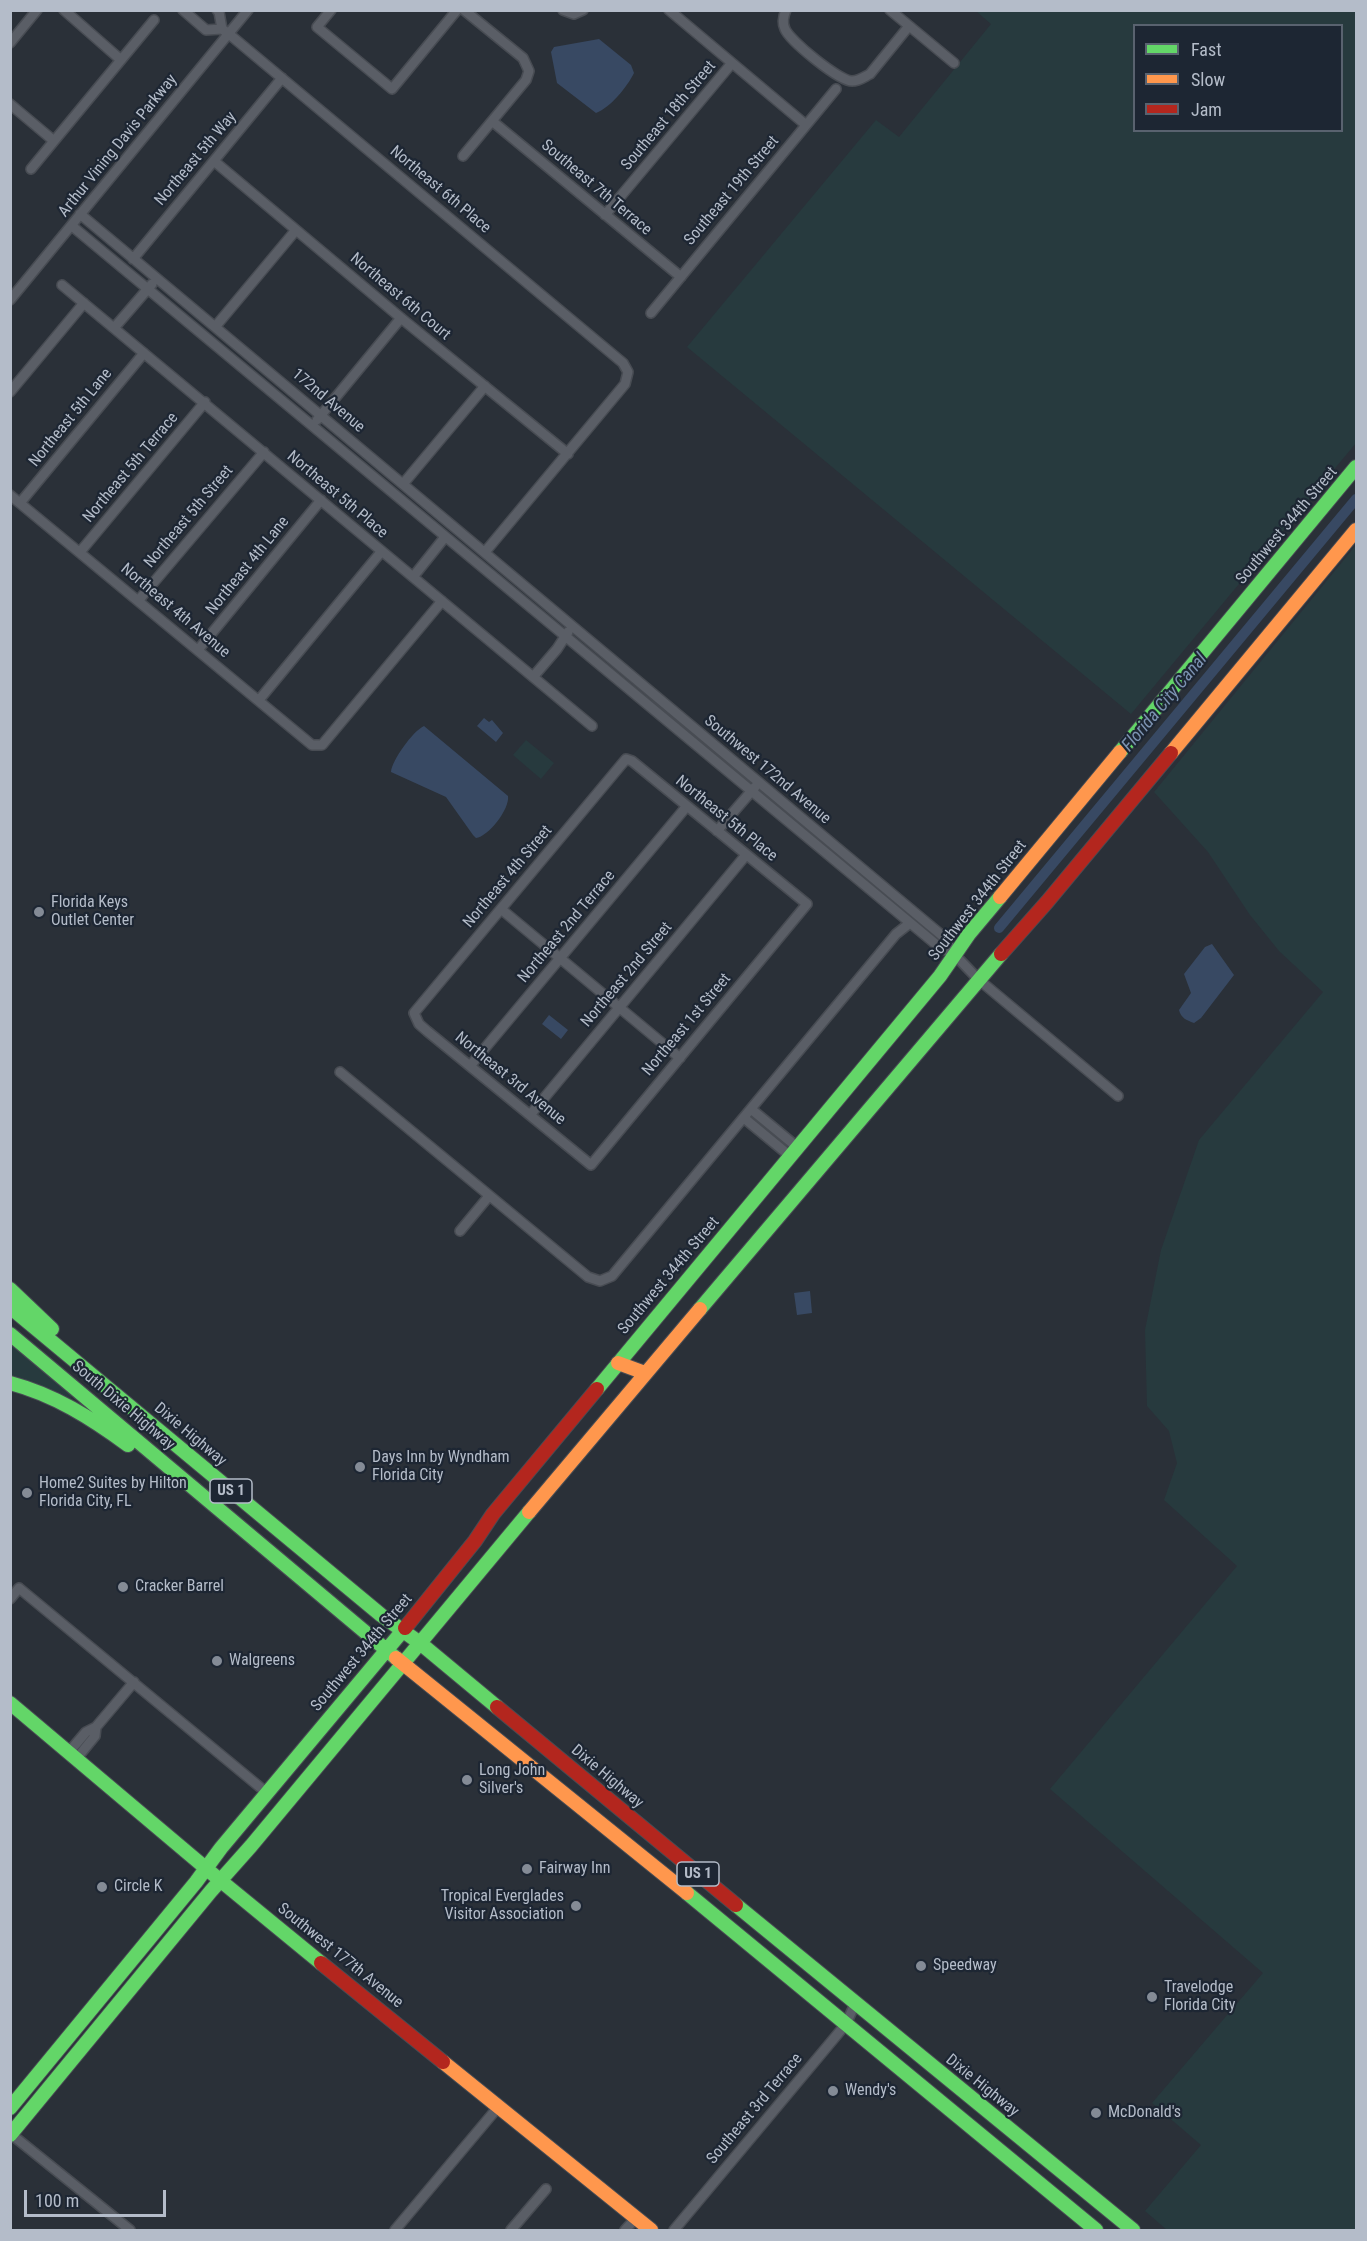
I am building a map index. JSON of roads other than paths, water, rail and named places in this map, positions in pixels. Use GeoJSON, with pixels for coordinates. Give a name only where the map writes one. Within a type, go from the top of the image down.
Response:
{"type":"FeatureCollection","features":[{"type":"Feature","properties":{"kind":"main road","name":"Southwest 344th Street"},"geometry":{"type":"LineString","coordinates":[[10,2108],[403,1630],[475,1541],[493,1514],[794,1152],[955,955],[969,934],[1356,467]]}},
{"type":"Feature","properties":{"kind":"main road"},"geometry":{"type":"LineString","coordinates":[[11,2134],[645,1373],[778,1219],[978,979],[1047,902],[1356,530]]}},
{"type":"Feature","properties":{"kind":"main road"},"geometry":{"type":"LineString","coordinates":[[10,1288],[52,1329],[61,1349]]}},
{"type":"Feature","properties":{"kind":"main road","name":"South Dixie Highway"},"geometry":{"type":"LineString","coordinates":[[10,1307],[61,1349]]}},
{"type":"Feature","properties":{"kind":"main road","name":"South Dixie Highway"},"geometry":{"type":"LineString","coordinates":[[10,1334],[214,1504]]}},
{"type":"Feature","properties":{"kind":"main road","name":"Dixie Highway"},"geometry":{"type":"LineString","coordinates":[[61,1349],[855,2004],[1133,2230]]}},
{"type":"Feature","properties":{"kind":"main road"},"geometry":{"type":"LineString","coordinates":[[628,1351],[645,1373]]}},
{"type":"Feature","properties":{"kind":"main road"},"geometry":{"type":"LineString","coordinates":[[618,1363],[645,1373]]}},
{"type":"Feature","properties":{"kind":"main road"},"geometry":{"type":"LineString","coordinates":[[10,1383],[42,1392],[74,1407],[189,1492],[214,1504]]}},
{"type":"Feature","properties":{"kind":"main road","name":"US 1"},"geometry":{"type":"LineString","coordinates":[[214,1504],[403,1663],[1096,2230]]}},
{"type":"Feature","properties":{"kind":"main road","name":"Southwest 177th Avenue"},"geometry":{"type":"LineString","coordinates":[[10,1703],[220,1881],[651,2230]]}},
{"type":"Feature","properties":{"kind":"street"},"geometry":{"type":"LineString","coordinates":[[10,43],[37,10]]}},
{"type":"Feature","properties":{"kind":"street"},"geometry":{"type":"LineString","coordinates":[[64,10],[121,60]]}},
{"type":"Feature","properties":{"kind":"street"},"geometry":{"type":"LineString","coordinates":[[183,10],[206,30],[225,31],[217,10]]}},
{"type":"Feature","properties":{"kind":"street","name":"Arthur Vining Davis Parkway"},"geometry":{"type":"LineString","coordinates":[[10,300],[72,226],[225,31],[248,10]]}},
{"type":"Feature","properties":{"kind":"street"},"geometry":{"type":"LineString","coordinates":[[331,10],[317,27],[392,89],[457,10]]}},
{"type":"Feature","properties":{"kind":"street"},"geometry":{"type":"LineString","coordinates":[[463,156],[525,80],[529,71],[524,58],[464,10]]}},
{"type":"Feature","properties":{"kind":"street"},"geometry":{"type":"LineString","coordinates":[[563,10],[578,12]]}},
{"type":"Feature","properties":{"kind":"street"},"geometry":{"type":"LineString","coordinates":[[669,10],[806,125]]}},
{"type":"Feature","properties":{"kind":"street"},"geometry":{"type":"LineString","coordinates":[[786,10],[783,21],[788,35],[838,76],[853,81],[870,74],[909,26]]}},
{"type":"Feature","properties":{"kind":"street"},"geometry":{"type":"LineString","coordinates":[[890,10],[954,63]]}},
{"type":"Feature","properties":{"kind":"street"},"geometry":{"type":"LineString","coordinates":[[32,168],[154,20]]}},
{"type":"Feature","properties":{"kind":"street","name":"Northeast 6th Place"},"geometry":{"type":"LineString","coordinates":[[225,31],[623,363],[628,372],[625,384],[568,454]]}},
{"type":"Feature","properties":{"kind":"street","name":"Southeast 18th Street"},"geometry":{"type":"LineString","coordinates":[[605,215],[732,63]]}},
{"type":"Feature","properties":{"kind":"street","name":"Northeast 5th Way"},"geometry":{"type":"LineString","coordinates":[[133,259],[282,78]]}},
{"type":"Feature","properties":{"kind":"street","name":"Southeast 19th Street"},"geometry":{"type":"LineString","coordinates":[[651,313],[836,89]]}},
{"type":"Feature","properties":{"kind":"street"},"geometry":{"type":"LineString","coordinates":[[10,104],[54,141]]}},
{"type":"Feature","properties":{"kind":"street","name":"Southeast 7th Terrace"},"geometry":{"type":"LineString","coordinates":[[492,121],[681,277]]}},
{"type":"Feature","properties":{"kind":"street","name":"Northeast 6th Court"},"geometry":{"type":"LineString","coordinates":[[214,161],[568,454]]}},
{"type":"Feature","properties":{"kind":"street","name":"172nd Avenue"},"geometry":{"type":"LineString","coordinates":[[80,214],[556,612]]}},
{"type":"Feature","properties":{"kind":"street","name":"172nd Avenue"},"geometry":{"type":"LineString","coordinates":[[72,226],[549,622]]}},
{"type":"Feature","properties":{"kind":"street"},"geometry":{"type":"LineString","coordinates":[[215,327],[296,230]]}},
{"type":"Feature","properties":{"kind":"street"},"geometry":{"type":"LineString","coordinates":[[114,328],[157,279]]}},
{"type":"Feature","properties":{"kind":"street","name":"Northeast 5th Place"},"geometry":{"type":"LineString","coordinates":[[62,285],[592,726]]}},
{"type":"Feature","properties":{"kind":"street"},"geometry":{"type":"LineString","coordinates":[[10,392],[84,303]]}},
{"type":"Feature","properties":{"kind":"street"},"geometry":{"type":"LineString","coordinates":[[312,426],[401,318]]}},
{"type":"Feature","properties":{"kind":"street","name":"Northeast 5th Lane"},"geometry":{"type":"LineString","coordinates":[[20,503],[144,353]]}},
{"type":"Feature","properties":{"kind":"street"},"geometry":{"type":"LineString","coordinates":[[403,484],[485,386]]}},
{"type":"Feature","properties":{"kind":"street","name":"Northeast 5th Terrace"},"geometry":{"type":"LineString","coordinates":[[80,552],[205,402]]}},
{"type":"Feature","properties":{"kind":"street","name":"Northeast 5th Street"},"geometry":{"type":"LineString","coordinates":[[138,600],[264,452]]}},
{"type":"Feature","properties":{"kind":"street"},"geometry":{"type":"LineString","coordinates":[[485,552],[568,454]]}},
{"type":"Feature","properties":{"kind":"street","name":"Northeast 4th Avenue"},"geometry":{"type":"LineString","coordinates":[[10,495],[312,745],[322,744],[441,601]]}},
{"type":"Feature","properties":{"kind":"street","name":"Northeast 4th Lane"},"geometry":{"type":"LineString","coordinates":[[198,650],[321,500]]}},
{"type":"Feature","properties":{"kind":"street"},"geometry":{"type":"LineString","coordinates":[[413,577],[446,537]]}},
{"type":"Feature","properties":{"kind":"street"},"geometry":{"type":"LineString","coordinates":[[259,700],[381,552]]}},
{"type":"Feature","properties":{"kind":"street","name":"Southwest 172nd Avenue"},"geometry":{"type":"LineString","coordinates":[[556,612],[945,938],[955,955],[978,979],[1118,1096]]}},
{"type":"Feature","properties":{"kind":"street","name":"Southwest 172nd Avenue"},"geometry":{"type":"LineString","coordinates":[[549,622],[938,946],[955,955]]}},
{"type":"Feature","properties":{"kind":"street"},"geometry":{"type":"LineString","coordinates":[[533,676],[572,624]]}},
{"type":"Feature","properties":{"kind":"street","name":"Northeast 5th Place"},"geometry":{"type":"LineString","coordinates":[[626,759],[632,760],[807,904]]}},
{"type":"Feature","properties":{"kind":"street","name":"Northeast 4th Street"},"geometry":{"type":"LineString","coordinates":[[414,1013],[626,759]]}},
{"type":"Feature","properties":{"kind":"street"},"geometry":{"type":"LineString","coordinates":[[717,831],[758,782]]}},
{"type":"Feature","properties":{"kind":"street","name":"Northeast 2nd Terrace"},"geometry":{"type":"LineString","coordinates":[[470,1066],[687,806]]}},
{"type":"Feature","properties":{"kind":"street","name":"Northeast 2nd Street"},"geometry":{"type":"LineString","coordinates":[[530,1115],[746,855]]}},
{"type":"Feature","properties":{"kind":"street","name":"Northeast 1st Street"},"geometry":{"type":"LineString","coordinates":[[591,1165],[807,904]]}},
{"type":"Feature","properties":{"kind":"street"},"geometry":{"type":"LineString","coordinates":[[501,909],[680,1058]]}},
{"type":"Feature","properties":{"kind":"street"},"geometry":{"type":"LineString","coordinates":[[340,1072],[588,1277],[594,1281],[607,1279],[612,1276],[896,934],[910,923]]}},
{"type":"Feature","properties":{"kind":"street","name":"Northeast 3rd Avenue"},"geometry":{"type":"LineString","coordinates":[[414,1013],[419,1024],[591,1165]]}},
{"type":"Feature","properties":{"kind":"street"},"geometry":{"type":"LineString","coordinates":[[751,1109],[794,1152]]}},
{"type":"Feature","properties":{"kind":"street"},"geometry":{"type":"LineString","coordinates":[[744,1118],[794,1152]]}},
{"type":"Feature","properties":{"kind":"street"},"geometry":{"type":"LineString","coordinates":[[460,1231],[489,1196]]}},
{"type":"Feature","properties":{"kind":"street"},"geometry":{"type":"LineString","coordinates":[[10,1599],[20,1588],[267,1793]]}},
{"type":"Feature","properties":{"kind":"street"},"geometry":{"type":"LineString","coordinates":[[73,1755],[86,1732],[96,1727],[134,1682]]}},
{"type":"Feature","properties":{"kind":"street","name":"Southeast 3rd Terrace"},"geometry":{"type":"LineString","coordinates":[[674,2230],[846,2024],[855,2004]]}},
{"type":"Feature","properties":{"kind":"street"},"geometry":{"type":"LineString","coordinates":[[395,2230],[499,2106]]}},
{"type":"Feature","properties":{"kind":"street"},"geometry":{"type":"LineString","coordinates":[[11,2134],[130,2230]]}},
{"type":"Feature","properties":{"kind":"street"},"geometry":{"type":"LineString","coordinates":[[1056,2197],[1070,2179]]}},
{"type":"Feature","properties":{"kind":"street"},"geometry":{"type":"LineString","coordinates":[[511,2230],[546,2189]]}},
{"type":"Feature","properties":{"kind":"street"},"geometry":{"type":"LineString","coordinates":[[625,2230],[636,2218]]}},
{"type":"Feature","properties":{"kind":"water"},"geometry":{"type":"Polygon","coordinates":[[[599,39],[631,65],[634,73],[618,96],[596,113],[557,83],[551,52],[554,47],[599,39]]]}},
{"type":"Feature","properties":{"kind":"water"},"geometry":{"type":"Polygon","coordinates":[[[484,718],[489,722],[492,720],[503,733],[496,742],[477,726],[484,718]]]}},
{"type":"Feature","properties":{"kind":"water"},"geometry":{"type":"Polygon","coordinates":[[[424,726],[508,796],[502,815],[492,828],[481,836],[476,838],[473,835],[446,797],[391,772],[404,746],[424,726]]]}},
{"type":"Feature","properties":{"kind":"water"},"geometry":{"type":"Polygon","coordinates":[[[1212,944],[1234,975],[1201,1018],[1194,1023],[1184,1018],[1179,1010],[1191,993],[1184,974],[1205,947],[1212,944]]]}},
{"type":"Feature","properties":{"kind":"water"},"geometry":{"type":"Polygon","coordinates":[[[549,1015],[568,1030],[561,1039],[542,1024],[549,1015]]]}},
{"type":"Feature","properties":{"kind":"water"},"geometry":{"type":"Polygon","coordinates":[[[810,1291],[812,1313],[797,1315],[794,1293],[810,1291]]]}},
{"type":"Feature","properties":{"kind":"waterway","name":"Florida City Canal"},"geometry":{"type":"LineString","coordinates":[[999,928],[1356,499]]}},
{"type":"Feature","properties":{"kind":"place","name":"Florida Keys Outlet Center"},"geometry":{"type":"Point","coordinates":[39,912]}},
{"type":"Feature","properties":{"kind":"place","name":"Days Inn by Wyndham Florida City"},"geometry":{"type":"Point","coordinates":[360,1467]}},
{"type":"Feature","properties":{"kind":"place","name":"Home2 Suites by Hilton Florida City, FL"},"geometry":{"type":"Point","coordinates":[27,1493]}},
{"type":"Feature","properties":{"kind":"place","name":"Cracker Barrel"},"geometry":{"type":"Point","coordinates":[123,1587]}},
{"type":"Feature","properties":{"kind":"place","name":"Walgreens"},"geometry":{"type":"Point","coordinates":[217,1661]}},
{"type":"Feature","properties":{"kind":"place","name":"Long John Silver's"},"geometry":{"type":"Point","coordinates":[467,1780]}},
{"type":"Feature","properties":{"kind":"place","name":"Fairway Inn"},"geometry":{"type":"Point","coordinates":[527,1869]}},
{"type":"Feature","properties":{"kind":"place","name":"Circle K"},"geometry":{"type":"Point","coordinates":[102,1887]}},
{"type":"Feature","properties":{"kind":"place","name":"Tropical Everglades Visitor Association"},"geometry":{"type":"Point","coordinates":[576,1906]}},
{"type":"Feature","properties":{"kind":"place","name":"Speedway"},"geometry":{"type":"Point","coordinates":[921,1966]}},
{"type":"Feature","properties":{"kind":"place","name":"Travelodge Florida City"},"geometry":{"type":"Point","coordinates":[1152,1997]}},
{"type":"Feature","properties":{"kind":"place","name":"Wendy's"},"geometry":{"type":"Point","coordinates":[833,2091]}},
{"type":"Feature","properties":{"kind":"place","name":"McDonald's"},"geometry":{"type":"Point","coordinates":[1096,2113]}}]}
